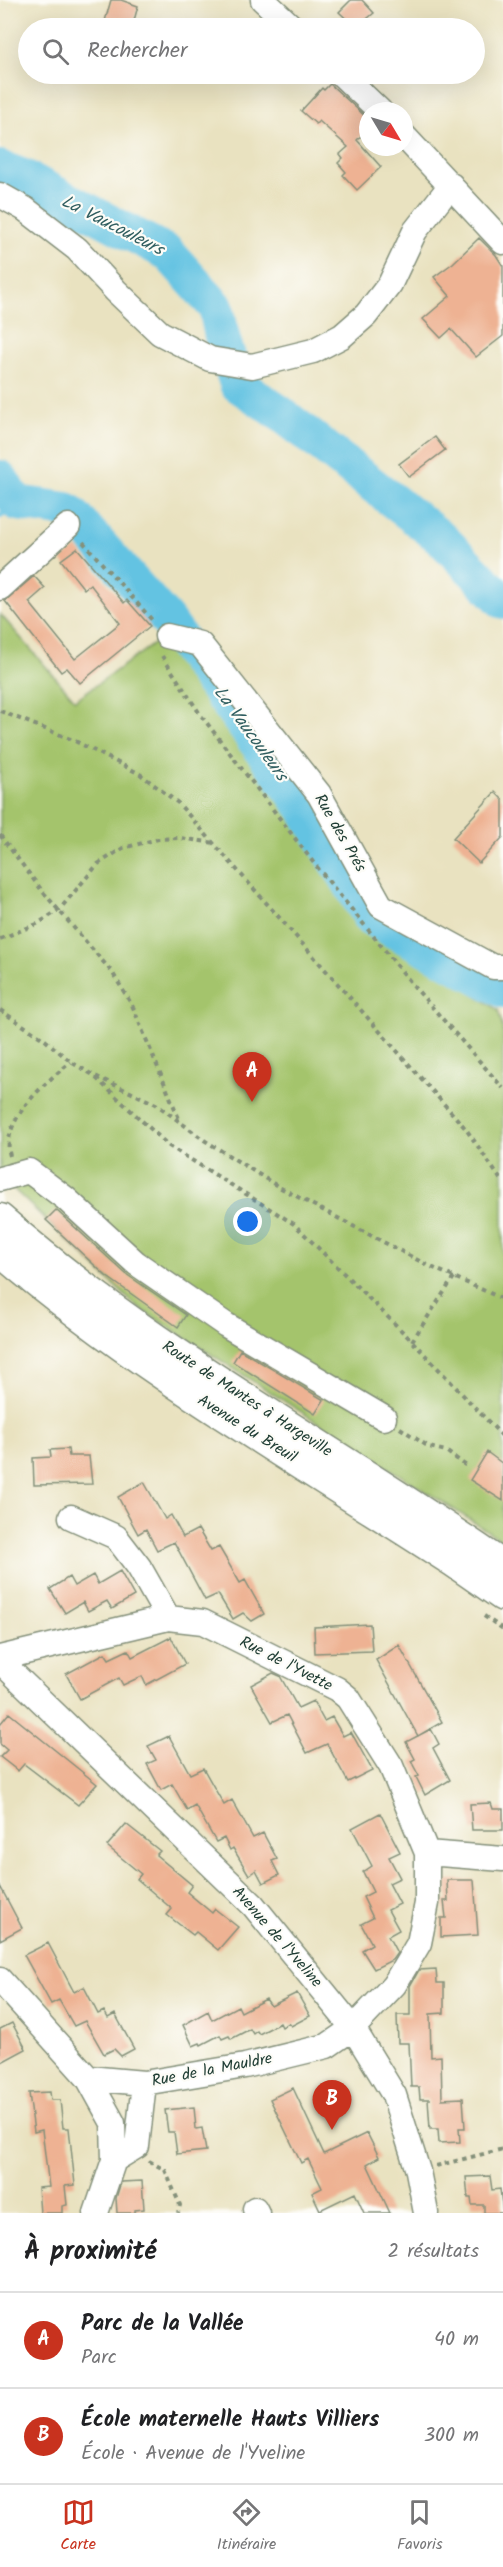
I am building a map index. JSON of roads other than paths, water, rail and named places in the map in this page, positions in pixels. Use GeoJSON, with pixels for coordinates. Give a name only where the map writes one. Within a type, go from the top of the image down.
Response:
{"type":"FeatureCollection","features":[{"type":"Feature","properties":{"kind":"main road","name":"Route de Mantes à Hargeville"},"geometry":{"type":"LineString","coordinates":[[0,1219],[82,1287],[145,1333],[503,1566]]}},
{"type":"Feature","properties":{"kind":"main road","name":"Avenue du Breuil"},"geometry":{"type":"LineString","coordinates":[[0,1251],[46,1290],[144,1362],[444,1555],[503,1596]]}},
{"type":"Feature","properties":{"kind":"street"},"geometry":{"type":"LineString","coordinates":[[263,0],[282,18]]}},
{"type":"Feature","properties":{"kind":"street"},"geometry":{"type":"LineString","coordinates":[[352,84],[371,102]]}},
{"type":"Feature","properties":{"kind":"street"},"geometry":{"type":"LineString","coordinates":[[413,145],[503,242]]}},
{"type":"Feature","properties":{"kind":"street"},"geometry":{"type":"LineString","coordinates":[[0,195],[26,209],[77,249],[160,333],[210,359],[252,366],[313,351],[342,336],[366,315],[390,284],[415,231],[451,185]]}},
{"type":"Feature","properties":{"kind":"street"},"geometry":{"type":"LineString","coordinates":[[0,588],[68,526]]}},
{"type":"Feature","properties":{"kind":"street","name":"Rue des Prés"},"geometry":{"type":"LineString","coordinates":[[165,634],[200,644],[319,794],[381,906],[493,967],[503,967]]}},
{"type":"Feature","properties":{"kind":"street"},"geometry":{"type":"LineString","coordinates":[[0,1179],[29,1171],[65,1198],[136,1263],[226,1325],[384,1418]]}},
{"type":"Feature","properties":{"kind":"street"},"geometry":{"type":"LineString","coordinates":[[71,1517],[116,1537],[139,1567],[168,1618]]}},
{"type":"Feature","properties":{"kind":"street","name":"Rue de l'Yvette"},"geometry":{"type":"LineString","coordinates":[[0,1660],[168,1618],[203,1622],[337,1689],[348,1698],[391,1766],[427,1853],[427,1903],[419,1943],[394,1985],[353,2028]]}},
{"type":"Feature","properties":{"kind":"street","name":"Avenue de l'Yveline"},"geometry":{"type":"LineString","coordinates":[[0,1660],[253,1905],[353,2028],[394,2095],[418,2171],[426,2213]]}},
{"type":"Feature","properties":{"kind":"street"},"geometry":{"type":"LineString","coordinates":[[427,1853],[503,1859]]}},
{"type":"Feature","properties":{"kind":"street"},"geometry":{"type":"LineString","coordinates":[[0,1980],[88,2078],[113,2123],[122,2155]]}},
{"type":"Feature","properties":{"kind":"street","name":"Rue de la Mauldre"},"geometry":{"type":"LineString","coordinates":[[88,2078],[144,2083],[245,2066],[327,2046],[353,2028]]}},
{"type":"Feature","properties":{"kind":"street"},"geometry":{"type":"LineString","coordinates":[[96,2213],[122,2155],[137,2146],[144,2083]]}},
{"type":"Feature","properties":{"kind":"water"},"geometry":{"type":"Polygon","coordinates":[[[146,581],[165,600],[182,627],[165,620],[133,590],[146,581]]]}},
{"type":"Feature","properties":{"kind":"waterway","name":"La Vaucouleurs"},"geometry":{"type":"LineString","coordinates":[[0,168],[24,177],[168,253],[216,307],[223,341],[237,384],[280,413],[441,538],[503,601]]}},
{"type":"Feature","properties":{"kind":"waterway","name":"La Vaucouleurs"},"geometry":{"type":"LineString","coordinates":[[0,478],[17,503],[67,510],[166,619],[303,806],[371,918],[503,990]]}},
{"type":"Feature","properties":{"kind":"waterway"},"geometry":{"type":"LineString","coordinates":[[0,516],[17,503]]}},
{"type":"Feature","properties":{"kind":"place","name":"Parc de la Vallée"},"geometry":{"type":"Point","coordinates":[252,1102]}},
{"type":"Feature","properties":{"kind":"place","name":"École maternelle Hauts Villiers"},"geometry":{"type":"Point","coordinates":[332,2130]}}]}
